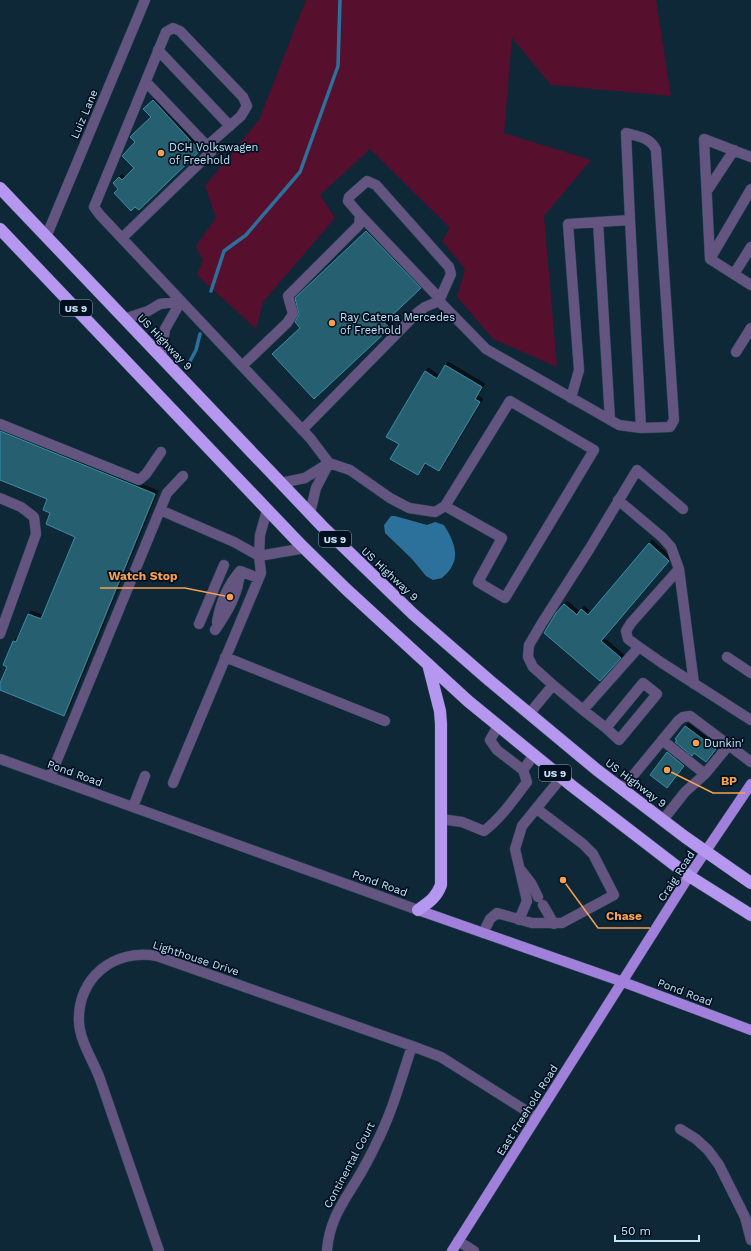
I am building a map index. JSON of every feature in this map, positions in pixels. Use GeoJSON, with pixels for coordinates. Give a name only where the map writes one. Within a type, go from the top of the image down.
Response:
{"type":"FeatureCollection","features":[{"type":"Feature","properties":{"kind":"highway","name":"US Highway 9"},"geometry":{"type":"LineString","coordinates":[[0,188],[310,513],[413,614],[529,714],[622,789],[705,851],[751,883]]}},
{"type":"Feature","properties":{"kind":"highway","name":"US 9"},"geometry":{"type":"LineString","coordinates":[[2,233],[267,510],[346,589],[428,663],[459,694],[561,778],[689,876],[751,915]]}},
{"type":"Feature","properties":{"kind":"highway"},"geometry":{"type":"LineString","coordinates":[[418,910],[432,900],[437,894],[441,884],[440,711],[428,663]]}},
{"type":"Feature","properties":{"kind":"main road","name":"Craig Road"},"geometry":{"type":"LineString","coordinates":[[623,982],[705,851],[751,784]]}},
{"type":"Feature","properties":{"kind":"main road","name":"Pond Road"},"geometry":{"type":"LineString","coordinates":[[418,910],[623,982],[751,1030]]}},
{"type":"Feature","properties":{"kind":"main road","name":"East Freehold Road"},"geometry":{"type":"LineString","coordinates":[[452,1251],[623,982]]}},
{"type":"Feature","properties":{"kind":"street","name":"Luiz Lane"},"geometry":{"type":"LineString","coordinates":[[46,237],[145,0]]}},
{"type":"Feature","properties":{"kind":"street"},"geometry":{"type":"LineString","coordinates":[[207,146],[241,116],[247,106],[244,97],[180,31],[173,28],[166,32],[158,50],[94,207],[180,301],[302,430],[330,463],[350,470],[390,498],[409,508],[435,512],[445,506],[510,401],[594,450],[505,598],[478,582],[502,538],[445,506]]}},
{"type":"Feature","properties":{"kind":"street"},"geometry":{"type":"LineString","coordinates":[[158,50],[230,126]]}},
{"type":"Feature","properties":{"kind":"street"},"geometry":{"type":"LineString","coordinates":[[122,238],[211,152],[146,82]]}},
{"type":"Feature","properties":{"kind":"street"},"geometry":{"type":"LineString","coordinates":[[302,430],[417,313],[439,300],[451,274],[449,267],[376,185],[367,181],[349,197],[348,201],[439,300],[486,349],[619,425],[641,428],[670,427],[674,420],[656,150],[653,143],[641,137],[626,133],[641,428]]}},
{"type":"Feature","properties":{"kind":"street"},"geometry":{"type":"LineString","coordinates":[[710,259],[704,139],[751,157]]}},
{"type":"Feature","properties":{"kind":"street"},"geometry":{"type":"LineString","coordinates":[[707,191],[734,150]]}},
{"type":"Feature","properties":{"kind":"street"},"geometry":{"type":"LineString","coordinates":[[710,259],[751,189]]}},
{"type":"Feature","properties":{"kind":"street"},"geometry":{"type":"LineString","coordinates":[[242,366],[287,323],[293,314],[288,296],[359,225],[360,215]]}},
{"type":"Feature","properties":{"kind":"street"},"geometry":{"type":"LineString","coordinates":[[571,398],[579,370],[568,224],[630,220]]}},
{"type":"Feature","properties":{"kind":"street"},"geometry":{"type":"LineString","coordinates":[[598,222],[610,420]]}},
{"type":"Feature","properties":{"kind":"street"},"geometry":{"type":"LineString","coordinates":[[734,274],[751,247]]}},
{"type":"Feature","properties":{"kind":"street"},"geometry":{"type":"LineString","coordinates":[[710,259],[751,285]]}},
{"type":"Feature","properties":{"kind":"street"},"geometry":{"type":"LineString","coordinates":[[124,319],[148,311],[160,304],[180,301]]}},
{"type":"Feature","properties":{"kind":"street"},"geometry":{"type":"LineString","coordinates":[[161,357],[164,328],[180,301]]}},
{"type":"Feature","properties":{"kind":"street"},"geometry":{"type":"LineString","coordinates":[[736,352],[751,328]]}},
{"type":"Feature","properties":{"kind":"street"},"geometry":{"type":"LineString","coordinates":[[0,424],[139,480],[146,474],[161,452]]}},
{"type":"Feature","properties":{"kind":"street"},"geometry":{"type":"LineString","coordinates":[[281,483],[305,478],[330,463]]}},
{"type":"Feature","properties":{"kind":"street"},"geometry":{"type":"LineString","coordinates":[[310,513],[316,488],[330,463]]}},
{"type":"Feature","properties":{"kind":"street"},"geometry":{"type":"LineString","coordinates":[[606,728],[643,683],[657,694],[619,740],[533,667],[528,657],[528,645],[590,548],[636,470],[683,509]]}},
{"type":"Feature","properties":{"kind":"street"},"geometry":{"type":"LineString","coordinates":[[50,777],[167,493],[183,476]]}},
{"type":"Feature","properties":{"kind":"street"},"geometry":{"type":"LineString","coordinates":[[0,498],[21,507],[34,516],[36,534],[0,634]]}},
{"type":"Feature","properties":{"kind":"street"},"geometry":{"type":"LineString","coordinates":[[618,500],[662,537],[671,547],[676,559],[679,569],[694,684]]}},
{"type":"Feature","properties":{"kind":"street"},"geometry":{"type":"LineString","coordinates":[[160,510],[234,542],[258,556],[305,548]]}},
{"type":"Feature","properties":{"kind":"street"},"geometry":{"type":"LineString","coordinates":[[173,783],[261,572],[258,556],[260,535],[267,510]]}},
{"type":"Feature","properties":{"kind":"street"},"geometry":{"type":"LineString","coordinates":[[199,624],[224,565]]}},
{"type":"Feature","properties":{"kind":"street"},"geometry":{"type":"LineString","coordinates":[[679,569],[631,623],[626,631],[628,639],[662,664],[751,720]]}},
{"type":"Feature","properties":{"kind":"street"},"geometry":{"type":"LineString","coordinates":[[240,571],[258,578]]}},
{"type":"Feature","properties":{"kind":"street"},"geometry":{"type":"LineString","coordinates":[[240,571],[239,583],[226,614],[215,630],[225,595],[233,579],[240,571]]}},
{"type":"Feature","properties":{"kind":"street"},"geometry":{"type":"LineString","coordinates":[[583,710],[638,647]]}},
{"type":"Feature","properties":{"kind":"street"},"geometry":{"type":"LineString","coordinates":[[225,657],[385,721]]}},
{"type":"Feature","properties":{"kind":"street"},"geometry":{"type":"LineString","coordinates":[[727,657],[751,673]]}},
{"type":"Feature","properties":{"kind":"street"},"geometry":{"type":"LineString","coordinates":[[529,714],[553,685]]}},
{"type":"Feature","properties":{"kind":"street"},"geometry":{"type":"LineString","coordinates":[[622,789],[678,721],[683,717],[690,716],[751,762]]}},
{"type":"Feature","properties":{"kind":"street"},"geometry":{"type":"LineString","coordinates":[[441,819],[462,822],[484,831],[514,800],[527,782],[523,770],[497,750],[490,740],[498,726]]}},
{"type":"Feature","properties":{"kind":"street"},"geometry":{"type":"LineString","coordinates":[[662,740],[705,774]]}},
{"type":"Feature","properties":{"kind":"street"},"geometry":{"type":"LineString","coordinates":[[663,820],[685,792],[705,774],[728,746]]}},
{"type":"Feature","properties":{"kind":"street"},"geometry":{"type":"LineString","coordinates":[[523,770],[534,755]]}},
{"type":"Feature","properties":{"kind":"street","name":"Pond Road"},"geometry":{"type":"LineString","coordinates":[[0,759],[418,910]]}},
{"type":"Feature","properties":{"kind":"street"},"geometry":{"type":"LineString","coordinates":[[134,807],[145,776]]}},
{"type":"Feature","properties":{"kind":"street"},"geometry":{"type":"LineString","coordinates":[[519,920],[527,901],[515,849],[522,826],[561,778]]}},
{"type":"Feature","properties":{"kind":"street"},"geometry":{"type":"LineString","coordinates":[[483,933],[490,919],[497,913],[532,923],[562,923],[614,895],[593,854],[583,844],[537,809]]}},
{"type":"Feature","properties":{"kind":"street"},"geometry":{"type":"LineString","coordinates":[[519,867],[531,883],[554,924]]}},
{"type":"Feature","properties":{"kind":"street","name":"Lighthouse Drive"},"geometry":{"type":"LineString","coordinates":[[159,1251],[99,1078],[81,1033],[79,1014],[83,994],[97,973],[117,959],[132,955],[146,954],[157,956],[412,1046],[441,1057],[536,1117]]}},
{"type":"Feature","properties":{"kind":"street","name":"Continental Court"},"geometry":{"type":"LineString","coordinates":[[327,1250],[334,1219],[341,1204],[362,1171],[377,1142],[412,1046]]}},
{"type":"Feature","properties":{"kind":"street"},"geometry":{"type":"LineString","coordinates":[[680,1129],[696,1139],[708,1150],[719,1165],[745,1217],[751,1240]]}},
{"type":"Feature","properties":{"kind":"street"},"geometry":{"type":"LineString","coordinates":[[458,1241],[474,1251]]}},
{"type":"Feature","properties":{"kind":"shaded area"},"geometry":{"type":"Polygon","coordinates":[[[306,0],[656,0],[671,96],[551,85],[512,38],[504,133],[591,160],[544,216],[557,367],[493,339],[457,297],[465,269],[442,241],[450,228],[370,149],[320,195],[335,218],[263,302],[256,329],[197,275],[203,260],[196,246],[216,218],[205,186],[259,120],[306,0]]]}},
{"type":"Feature","properties":{"kind":"water"},"geometry":{"type":"Polygon","coordinates":[[[391,516],[427,525],[435,522],[444,525],[452,539],[455,556],[451,568],[442,578],[433,580],[426,576],[412,559],[385,533],[384,525],[391,516]]]}},
{"type":"Feature","properties":{"kind":"building","name":"DCH Volkswagen of Freehold"},"geometry":{"type":"Polygon","coordinates":[[[153,100],[200,151],[139,210],[135,207],[131,211],[114,193],[118,189],[113,183],[119,177],[122,180],[134,168],[122,156],[135,142],[130,137],[151,117],[143,109],[153,100]]]}},
{"type":"Feature","properties":{"kind":"building"},"geometry":{"type":"Polygon","coordinates":[[[366,231],[421,288],[384,323],[390,328],[314,399],[272,354],[300,328],[295,322],[299,315],[295,298],[366,231]]]}},
{"type":"Feature","properties":{"kind":"building"},"geometry":{"type":"Polygon","coordinates":[[[445,365],[482,387],[475,399],[480,402],[439,471],[425,463],[418,475],[390,459],[399,444],[386,437],[425,371],[437,379],[445,365]]]}},
{"type":"Feature","properties":{"kind":"building"},"geometry":{"type":"Polygon","coordinates":[[[0,431],[155,494],[64,716],[0,690],[0,683],[7,667],[3,665],[13,641],[16,642],[28,614],[41,619],[75,537],[46,524],[50,513],[43,510],[47,499],[0,480],[0,431]]]}},
{"type":"Feature","properties":{"kind":"building"},"geometry":{"type":"Polygon","coordinates":[[[649,543],[669,561],[601,641],[621,658],[600,681],[544,633],[556,613],[564,604],[577,615],[581,609],[588,615],[649,543]]]}},
{"type":"Feature","properties":{"kind":"building"},"geometry":{"type":"Polygon","coordinates":[[[685,726],[716,749],[706,762],[694,753],[692,756],[675,742],[677,740],[675,739],[685,726]]]}},
{"type":"Feature","properties":{"kind":"building"},"geometry":{"type":"Polygon","coordinates":[[[667,752],[684,766],[667,788],[650,775],[667,752]]]}},
{"type":"Feature","properties":{"kind":"waterway"},"geometry":{"type":"LineString","coordinates":[[211,291],[224,251],[246,235],[300,172],[338,66],[340,0]]}},
{"type":"Feature","properties":{"kind":"waterway"},"geometry":{"type":"LineString","coordinates":[[188,365],[196,350],[200,334]]}},
{"type":"Feature","properties":{"kind":"place","name":"DCH Volkswagen of Freehold"},"geometry":{"type":"Point","coordinates":[161,153]}},
{"type":"Feature","properties":{"kind":"place","name":"Ray Catena Mercedes of Freehold"},"geometry":{"type":"Point","coordinates":[332,323]}},
{"type":"Feature","properties":{"kind":"place","name":"Watch Stop"},"geometry":{"type":"Point","coordinates":[230,597]}},
{"type":"Feature","properties":{"kind":"place","name":"Dunkin'"},"geometry":{"type":"Point","coordinates":[696,743]}},
{"type":"Feature","properties":{"kind":"place","name":"BP"},"geometry":{"type":"Point","coordinates":[667,770]}},
{"type":"Feature","properties":{"kind":"place","name":"Chase"},"geometry":{"type":"Point","coordinates":[563,880]}}]}
